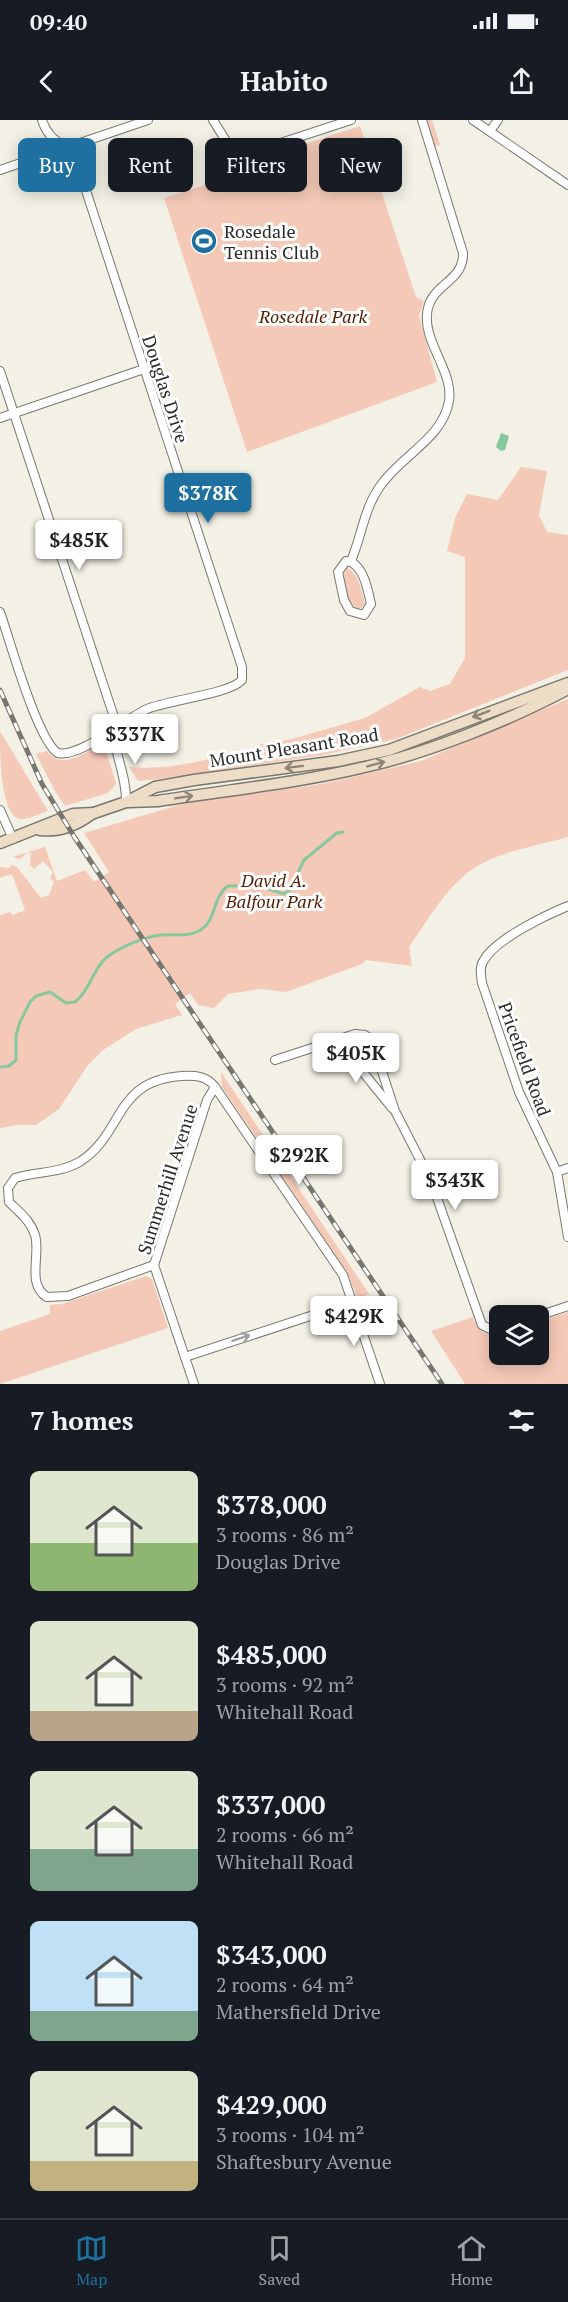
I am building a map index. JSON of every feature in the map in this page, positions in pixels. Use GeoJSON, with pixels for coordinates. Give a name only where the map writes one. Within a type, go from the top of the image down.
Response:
{"type":"FeatureCollection","features":[{"type":"Feature","properties":{"kind":"main road","name":"Mount Pleasant Road"},"geometry":{"type":"LineString","coordinates":[[0,843],[40,830],[50,822],[73,814],[94,813],[126,802],[155,787],[338,761],[389,750],[568,683]]}},
{"type":"Feature","properties":{"kind":"main road","name":"Mount Pleasant Road"},"geometry":{"type":"LineString","coordinates":[[126,802],[158,801],[369,766],[471,731],[541,703],[568,689]]}},
{"type":"Feature","properties":{"kind":"street","name":"Douglas Drive"},"geometry":{"type":"LineString","coordinates":[[42,120],[51,138]]}},
{"type":"Feature","properties":{"kind":"street"},"geometry":{"type":"LineString","coordinates":[[94,138],[148,120]]}},
{"type":"Feature","properties":{"kind":"street"},"geometry":{"type":"LineString","coordinates":[[213,120],[225,144],[238,152],[259,150],[351,120]]}},
{"type":"Feature","properties":{"kind":"street"},"geometry":{"type":"LineString","coordinates":[[351,561],[371,499],[401,460],[439,428],[450,399],[448,383],[428,327],[427,313],[435,294],[460,271],[464,253],[422,120]]}},
{"type":"Feature","properties":{"kind":"street"},"geometry":{"type":"LineString","coordinates":[[473,120],[568,185]]}},
{"type":"Feature","properties":{"kind":"street"},"geometry":{"type":"LineString","coordinates":[[490,131],[498,120]]}},
{"type":"Feature","properties":{"kind":"street"},"geometry":{"type":"LineString","coordinates":[[0,170],[18,164]]}},
{"type":"Feature","properties":{"kind":"street","name":"Douglas Drive"},"geometry":{"type":"LineString","coordinates":[[87,192],[242,667],[242,680],[226,689],[177,699],[148,709],[126,719],[111,732]]}},
{"type":"Feature","properties":{"kind":"street"},"geometry":{"type":"LineString","coordinates":[[0,418],[144,369]]}},
{"type":"Feature","properties":{"kind":"street"},"geometry":{"type":"LineString","coordinates":[[0,370],[113,714],[111,732],[126,779],[126,802]]}},
{"type":"Feature","properties":{"kind":"street"},"geometry":{"type":"LineString","coordinates":[[346,561],[351,561],[358,567],[370,597],[370,609],[364,615],[356,614],[347,607],[339,580],[339,568],[346,561]]}},
{"type":"Feature","properties":{"kind":"street"},"geometry":{"type":"LineString","coordinates":[[0,612],[27,693],[53,751],[62,754],[75,751],[111,732]]}},
{"type":"Feature","properties":{"kind":"street"},"geometry":{"type":"LineString","coordinates":[[0,810],[13,839]]}},
{"type":"Feature","properties":{"kind":"street","name":"Pricefield Road"},"geometry":{"type":"LineString","coordinates":[[568,906],[541,917],[500,944],[484,959],[480,969],[482,983],[519,1092],[557,1172],[568,1237]]}},
{"type":"Feature","properties":{"kind":"street"},"geometry":{"type":"LineString","coordinates":[[275,1060],[361,1034],[372,1041],[395,1111],[431,1181],[482,1325],[489,1328]]}},
{"type":"Feature","properties":{"kind":"street"},"geometry":{"type":"LineString","coordinates":[[332,1041],[362,1071],[395,1111]]}},
{"type":"Feature","properties":{"kind":"street"},"geometry":{"type":"LineString","coordinates":[[154,1265],[68,1296],[47,1297],[37,1285],[34,1233],[24,1214],[9,1202],[9,1188],[15,1179],[53,1173],[81,1161],[95,1148],[120,1109],[139,1089],[168,1078],[186,1076],[210,1080],[344,1275],[380,1384]]}},
{"type":"Feature","properties":{"kind":"street","name":"Summerhill Avenue"},"geometry":{"type":"LineString","coordinates":[[194,1384],[154,1265],[207,1100],[215,1087]]}},
{"type":"Feature","properties":{"kind":"street"},"geometry":{"type":"LineString","coordinates":[[557,1172],[568,1168]]}},
{"type":"Feature","properties":{"kind":"street"},"geometry":{"type":"LineString","coordinates":[[185,1357],[353,1302]]}},
{"type":"Feature","properties":{"kind":"street"},"geometry":{"type":"LineString","coordinates":[[549,1312],[568,1306]]}},
{"type":"Feature","properties":{"kind":"green space"},"geometry":{"type":"Polygon","coordinates":[[[425,120],[432,120],[440,145],[434,147],[425,120]]]}},
{"type":"Feature","properties":{"kind":"green space","name":"Rosedale Park"},"geometry":{"type":"Polygon","coordinates":[[[360,126],[364,138],[323,138],[360,126]]]}},
{"type":"Feature","properties":{"kind":"green space","name":"Rosedale Park"},"geometry":{"type":"Polygon","coordinates":[[[319,139],[319,192],[382,192],[416,297],[424,301],[419,316],[437,382],[247,452],[164,198],[183,192],[193,192],[193,189],[205,185],[205,192],[307,192],[307,143],[319,139]]]}},
{"type":"Feature","properties":{"kind":"green space"},"geometry":{"type":"Polygon","coordinates":[[[521,467],[547,471],[539,515],[547,532],[568,535],[568,670],[396,739],[323,755],[138,781],[129,767],[171,766],[240,750],[242,754],[262,749],[260,744],[292,739],[365,718],[420,687],[430,691],[450,684],[465,658],[465,557],[447,551],[455,518],[467,494],[498,500],[521,467]]]}},
{"type":"Feature","properties":{"kind":"green space"},"geometry":{"type":"Polygon","coordinates":[[[347,568],[357,578],[361,589],[365,605],[359,609],[351,603],[347,595],[343,575],[347,568]]]}},
{"type":"Feature","properties":{"kind":"green space","name":"David A. Balfour Park"},"geometry":{"type":"Polygon","coordinates":[[[568,699],[568,837],[488,860],[458,881],[440,902],[409,947],[412,966],[366,960],[362,964],[286,992],[261,989],[228,994],[214,1008],[198,1005],[190,993],[175,1004],[182,1015],[136,1029],[103,1050],[88,1065],[59,1109],[36,1125],[0,1128],[0,915],[10,912],[13,915],[25,910],[12,874],[0,878],[0,867],[10,868],[11,865],[17,867],[41,898],[49,895],[54,882],[50,878],[53,872],[43,861],[34,869],[30,865],[31,853],[27,853],[20,859],[12,857],[45,847],[57,881],[85,870],[94,882],[109,872],[84,833],[189,802],[322,784],[421,761],[568,699]]]}},
{"type":"Feature","properties":{"kind":"green space"},"geometry":{"type":"Polygon","coordinates":[[[0,731],[48,811],[20,819],[13,815],[8,807],[2,781],[0,731]]]}},
{"type":"Feature","properties":{"kind":"green space"},"geometry":{"type":"Polygon","coordinates":[[[97,746],[104,747],[106,751],[116,784],[108,793],[65,806],[36,754],[47,751],[58,760],[65,760],[78,757],[97,746]]]}},
{"type":"Feature","properties":{"kind":"green space"},"geometry":{"type":"Polygon","coordinates":[[[361,1047],[367,1048],[376,1071],[372,1073],[358,1056],[357,1050],[361,1047]]]}},
{"type":"Feature","properties":{"kind":"green space"},"geometry":{"type":"Polygon","coordinates":[[[221,1072],[369,1294],[358,1299],[347,1272],[222,1087],[221,1072]]]}},
{"type":"Feature","properties":{"kind":"green space"},"geometry":{"type":"Polygon","coordinates":[[[146,1276],[152,1279],[168,1328],[0,1384],[0,1331],[50,1314],[50,1305],[62,1304],[146,1276]]]}},
{"type":"Feature","properties":{"kind":"green space"},"geometry":{"type":"Polygon","coordinates":[[[568,1312],[568,1384],[465,1384],[431,1331],[473,1317],[482,1332],[489,1335],[489,1365],[549,1365],[549,1319],[568,1312]]]}},
{"type":"Feature","properties":{"kind":"shaded area"},"geometry":{"type":"Polygon","coordinates":[[[501,433],[509,436],[505,450],[501,451],[496,447],[501,433]]]}},
{"type":"Feature","properties":{"kind":"waterway"},"geometry":{"type":"LineString","coordinates":[[0,1067],[9,1066],[16,1060],[16,1035],[20,1022],[30,1002],[36,996],[50,992],[66,1003],[75,1002],[85,991],[102,962],[119,949],[148,937],[185,935],[199,931],[209,921],[219,896],[228,886],[259,886],[284,894],[289,891],[304,860],[337,833],[343,832]]}},
{"type":"Feature","properties":{"kind":"railway"},"geometry":{"type":"LineString","coordinates":[[0,690],[42,784],[75,838],[442,1384]]}},
{"type":"Feature","properties":{"kind":"place","name":"Rosedale Tennis Club"},"geometry":{"type":"Point","coordinates":[204,241]}}]}
